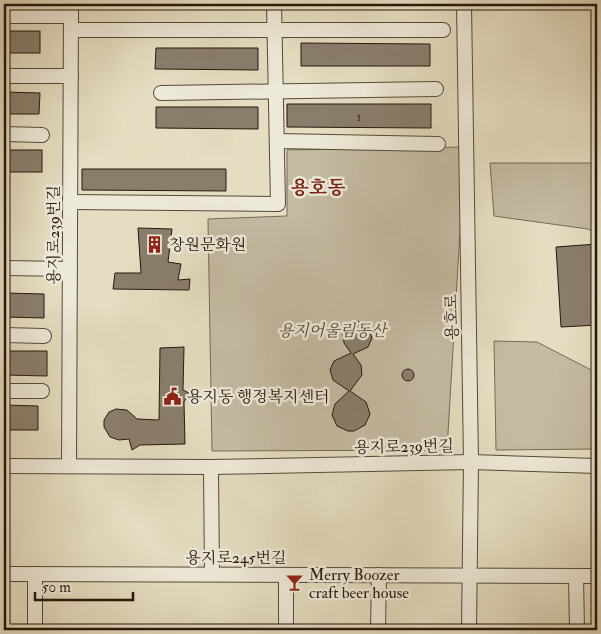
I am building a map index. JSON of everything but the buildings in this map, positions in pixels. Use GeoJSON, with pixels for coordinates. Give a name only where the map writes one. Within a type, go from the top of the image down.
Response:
{"type":"FeatureCollection","features":[{"type":"Feature","properties":{"kind":"street"},"geometry":{"type":"LineString","coordinates":[[70,202],[278,204],[274,4]]}},
{"type":"Feature","properties":{"kind":"street","name":"용호로"},"geometry":{"type":"LineString","coordinates":[[464,4],[471,462],[469,630]]}},
{"type":"Feature","properties":{"kind":"street"},"geometry":{"type":"LineString","coordinates":[[4,16],[71,17],[274,30],[443,30]]}},
{"type":"Feature","properties":{"kind":"street","name":"용지로239번길"},"geometry":{"type":"LineString","coordinates":[[69,466],[71,17]]}},
{"type":"Feature","properties":{"kind":"street"},"geometry":{"type":"LineString","coordinates":[[4,76],[71,76]]}},
{"type":"Feature","properties":{"kind":"street"},"geometry":{"type":"LineString","coordinates":[[161,92],[436,89]]}},
{"type":"Feature","properties":{"kind":"street"},"geometry":{"type":"LineString","coordinates":[[4,134],[42,135]]}},
{"type":"Feature","properties":{"kind":"street"},"geometry":{"type":"LineString","coordinates":[[278,141],[438,144]]}},
{"type":"Feature","properties":{"kind":"street"},"geometry":{"type":"LineString","coordinates":[[4,268],[70,269]]}},
{"type":"Feature","properties":{"kind":"street"},"geometry":{"type":"LineString","coordinates":[[4,336],[44,336]]}},
{"type":"Feature","properties":{"kind":"street"},"geometry":{"type":"LineString","coordinates":[[4,391],[42,391]]}},
{"type":"Feature","properties":{"kind":"street","name":"용지로239번길"},"geometry":{"type":"LineString","coordinates":[[4,466],[211,467],[471,462],[597,466]]}},
{"type":"Feature","properties":{"kind":"street"},"geometry":{"type":"LineString","coordinates":[[211,467],[212,574]]}},
{"type":"Feature","properties":{"kind":"street","name":"용지로245번길"},"geometry":{"type":"LineString","coordinates":[[4,574],[597,576]]}},
{"type":"Feature","properties":{"kind":"street"},"geometry":{"type":"LineString","coordinates":[[35,574],[35,630]]}},
{"type":"Feature","properties":{"kind":"street"},"geometry":{"type":"LineString","coordinates":[[286,575],[286,630]]}},
{"type":"Feature","properties":{"kind":"street"},"geometry":{"type":"LineString","coordinates":[[378,630],[379,575]]}},
{"type":"Feature","properties":{"kind":"street"},"geometry":{"type":"LineString","coordinates":[[576,576],[577,630]]}},
{"type":"Feature","properties":{"kind":"green space","name":"용지어울림동산"},"geometry":{"type":"Polygon","coordinates":[[[465,147],[447,450],[212,451],[208,219],[287,216],[287,150],[465,147]]]}},
{"type":"Feature","properties":{"kind":"green space"},"geometry":{"type":"Polygon","coordinates":[[[490,163],[597,163],[597,234],[588,229],[494,216],[490,163]]]}},
{"type":"Feature","properties":{"kind":"green space"},"geometry":{"type":"Polygon","coordinates":[[[494,341],[537,342],[597,373],[597,449],[496,450],[494,341]]]}},
{"type":"Feature","properties":{"kind":"place","name":"창원문화원"},"geometry":{"type":"Point","coordinates":[155,244]}},
{"type":"Feature","properties":{"kind":"place","name":"용지동 행정복지센터"},"geometry":{"type":"Point","coordinates":[173,396]}},
{"type":"Feature","properties":{"kind":"place","name":"Merry Boozer craft beer house"},"geometry":{"type":"Point","coordinates":[295,583]}},
{"type":"Feature","properties":{"kind":"district","name":"용호동"},"geometry":{"type":"Point","coordinates":[318,187]}}]}
